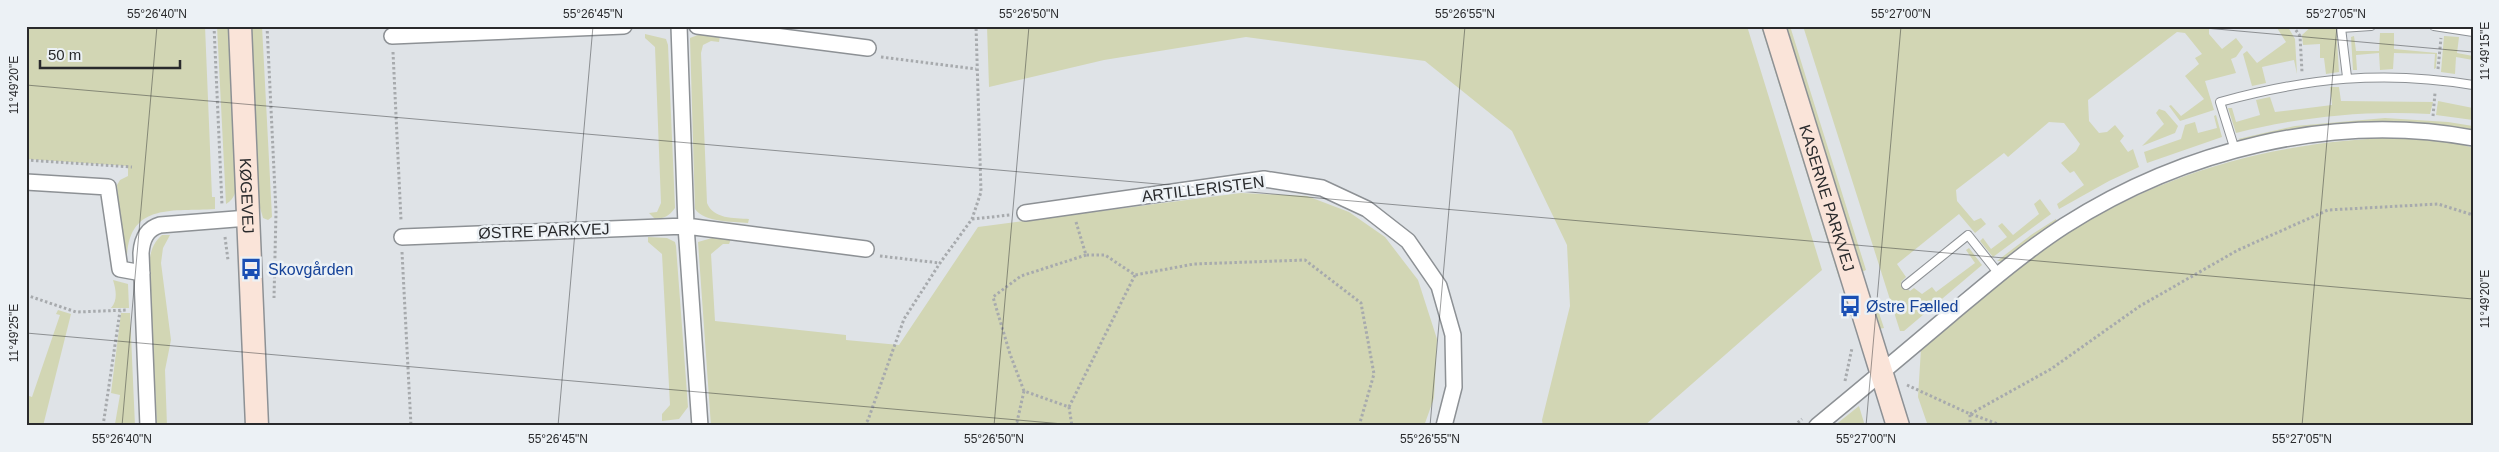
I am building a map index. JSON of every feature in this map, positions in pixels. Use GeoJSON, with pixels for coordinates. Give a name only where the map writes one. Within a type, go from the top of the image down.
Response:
{"type":"FeatureCollection","features":[{"type":"Feature","properties":{"kind":"street","name":"KØGEVEJ"},"geometry":{"type":"LineString","coordinates":[[240,26],[257,426]]}},
{"type":"Feature","properties":{"kind":"street"},"geometry":{"type":"LineString","coordinates":[[392,36],[624,26]]}},
{"type":"Feature","properties":{"kind":"street"},"geometry":{"type":"LineString","coordinates":[[679,26],[686,226],[700,426]]}},
{"type":"Feature","properties":{"kind":"street"},"geometry":{"type":"LineString","coordinates":[[697,26],[868,48]]}},
{"type":"Feature","properties":{"kind":"street","name":"KASERNE PARKVEJ"},"geometry":{"type":"LineString","coordinates":[[1774,26],[1898,426]]}},
{"type":"Feature","properties":{"kind":"street"},"geometry":{"type":"LineString","coordinates":[[1817,426],[1999,274],[2046,238],[2108,201],[2172,172],[2235,150],[2297,137],[2357,130],[2412,130],[2473,138]]}},
{"type":"Feature","properties":{"kind":"street","name":"ARTILLERISTEN"},"geometry":{"type":"LineString","coordinates":[[1025,213],[1264,179],[1322,188],[1366,209],[1408,241],[1439,286],[1453,335],[1454,387],[1444,426]]}},
{"type":"Feature","properties":{"kind":"street"},"geometry":{"type":"LineString","coordinates":[[26,182],[108,187],[120,269],[142,273]]}},
{"type":"Feature","properties":{"kind":"street"},"geometry":{"type":"LineString","coordinates":[[148,426],[142,273],[143,240],[145,235],[156,226],[248,218]]}},
{"type":"Feature","properties":{"kind":"street","name":"ØSTRE PARKVEJ"},"geometry":{"type":"LineString","coordinates":[[402,237],[686,226],[866,249]]}},
{"type":"Feature","properties":{"kind":"lane"},"geometry":{"type":"LineString","coordinates":[[2347,77],[2341,28],[2371,26]]}},
{"type":"Feature","properties":{"kind":"lane"},"geometry":{"type":"LineString","coordinates":[[2434,26],[2473,32]]}},
{"type":"Feature","properties":{"kind":"lane"},"geometry":{"type":"LineString","coordinates":[[2235,150],[2220,102],[2302,82],[2347,77],[2392,76],[2436,79],[2473,85]]}},
{"type":"Feature","properties":{"kind":"lane"},"geometry":{"type":"LineString","coordinates":[[1906,285],[1968,235],[1999,274]]}},
{"type":"Feature","properties":{"kind":"path"},"geometry":{"type":"LineString","coordinates":[[268,26],[276,212],[274,301]]}},
{"type":"Feature","properties":{"kind":"path"},"geometry":{"type":"LineString","coordinates":[[864,426],[868,420],[904,319],[940,263],[972,219],[981,192],[976,26]]}},
{"type":"Feature","properties":{"kind":"path"},"geometry":{"type":"LineString","coordinates":[[2293,26],[2300,36],[2302,82]]}},
{"type":"Feature","properties":{"kind":"path"},"geometry":{"type":"LineString","coordinates":[[868,48],[881,58],[976,69]]}},
{"type":"Feature","properties":{"kind":"path"},"geometry":{"type":"LineString","coordinates":[[26,160],[132,168]]}},
{"type":"Feature","properties":{"kind":"path"},"geometry":{"type":"LineString","coordinates":[[1970,414],[2051,369],[2140,306],[2238,250],[2328,210],[2438,204],[2473,215]]}},
{"type":"Feature","properties":{"kind":"path"},"geometry":{"type":"LineString","coordinates":[[1072,207],[1086,254]]}},
{"type":"Feature","properties":{"kind":"path"},"geometry":{"type":"LineString","coordinates":[[972,219],[1025,213]]}},
{"type":"Feature","properties":{"kind":"path"},"geometry":{"type":"LineString","coordinates":[[866,249],[880,256],[940,263]]}},
{"type":"Feature","properties":{"kind":"path"},"geometry":{"type":"LineString","coordinates":[[1013,426],[1017,422],[1024,391],[1010,354],[993,297],[1021,276],[1086,254],[1105,255],[1136,275],[1194,264],[1305,260],[1362,303],[1374,374],[1360,426]]}},
{"type":"Feature","properties":{"kind":"path"},"geometry":{"type":"LineString","coordinates":[[1072,426],[1069,407],[1136,275]]}},
{"type":"Feature","properties":{"kind":"path"},"geometry":{"type":"LineString","coordinates":[[26,295],[76,312],[143,310]]}},
{"type":"Feature","properties":{"kind":"path"},"geometry":{"type":"LineString","coordinates":[[103,426],[120,311]]}},
{"type":"Feature","properties":{"kind":"path"},"geometry":{"type":"LineString","coordinates":[[1881,373],[1970,414],[2003,426]]}},
{"type":"Feature","properties":{"kind":"path"},"geometry":{"type":"LineString","coordinates":[[1024,391],[1069,407]]}},
{"type":"Feature","properties":{"kind":"path"},"geometry":{"type":"LineString","coordinates":[[1970,414],[1970,426]]}},
{"type":"Feature","properties":{"kind":"green space"},"geometry":{"type":"Polygon","coordinates":[[[26,26],[205,26],[212,197],[215,197],[215,209],[170,211],[157,213],[145,218],[136,226],[130,239],[127,256],[123,254],[117,185],[120,180],[128,176],[128,166],[26,159],[26,26]]]}},
{"type":"Feature","properties":{"kind":"green space"},"geometry":{"type":"Polygon","coordinates":[[[217,26],[228,26],[236,179],[235,194],[226,204],[217,26]]]}},
{"type":"Feature","properties":{"kind":"green space"},"geometry":{"type":"Polygon","coordinates":[[[250,26],[262,26],[272,217],[268,220],[263,218],[259,204],[250,26]]]}},
{"type":"Feature","properties":{"kind":"green space"},"geometry":{"type":"Polygon","coordinates":[[[987,26],[1747,26],[1822,270],[1644,426],[1543,426],[1542,420],[1570,306],[1567,245],[1512,131],[1425,61],[1246,37],[1104,60],[989,87],[987,26]]]}},
{"type":"Feature","properties":{"kind":"green space"},"geometry":{"type":"Polygon","coordinates":[[[1761,26],[1766,26],[1843,276],[1839,278],[1761,26]]]}},
{"type":"Feature","properties":{"kind":"green space"},"geometry":{"type":"Polygon","coordinates":[[[1785,26],[1790,26],[1866,270],[1862,272],[1785,26]]]}},
{"type":"Feature","properties":{"kind":"green space"},"geometry":{"type":"Polygon","coordinates":[[[1803,26],[2209,26],[2209,34],[2222,49],[2236,38],[2243,47],[2236,57],[2231,59],[2236,73],[2205,81],[2214,110],[2180,121],[2169,106],[2171,105],[2181,116],[2204,99],[2185,76],[2199,64],[2195,58],[2202,54],[2185,33],[2177,32],[2088,100],[2089,121],[2099,133],[2107,132],[2115,125],[2124,136],[2120,141],[2128,152],[2133,149],[2139,167],[2109,181],[2059,209],[2057,204],[2084,185],[2074,171],[2070,173],[2061,163],[2076,151],[2080,144],[2064,123],[2049,122],[2008,157],[2004,153],[1956,190],[1957,201],[1974,221],[1981,218],[1986,224],[1975,233],[1959,214],[1897,264],[1906,277],[1901,282],[1910,291],[1914,288],[1922,294],[1932,287],[1936,292],[1975,263],[1966,250],[1969,248],[1982,265],[1904,331],[1900,331],[1803,26]]]}},
{"type":"Feature","properties":{"kind":"green space"},"geometry":{"type":"Polygon","coordinates":[[[2279,26],[2288,27],[2295,39],[2297,74],[2294,60],[2262,67],[2266,83],[2252,86],[2243,54],[2247,51],[2257,63],[2286,42],[2277,28],[2279,26]]]}},
{"type":"Feature","properties":{"kind":"green space"},"geometry":{"type":"Polygon","coordinates":[[[2312,26],[2336,26],[2339,72],[2326,74],[2324,58],[2320,58],[2320,44],[2303,45],[2302,35],[2312,26]]]}},
{"type":"Feature","properties":{"kind":"green space"},"geometry":{"type":"Polygon","coordinates":[[[703,33],[720,36],[719,42],[711,41],[703,45],[701,53],[707,203],[719,215],[749,219],[748,223],[712,219],[699,214],[695,209],[690,38],[703,33]]]}},
{"type":"Feature","properties":{"kind":"green space"},"geometry":{"type":"Polygon","coordinates":[[[2380,33],[2394,33],[2394,49],[2437,53],[2436,68],[2434,69],[2435,54],[2394,53],[2393,69],[2380,70],[2379,53],[2356,55],[2357,70],[2353,70],[2351,37],[2354,36],[2356,51],[2379,51],[2380,33]]]}},
{"type":"Feature","properties":{"kind":"green space"},"geometry":{"type":"Polygon","coordinates":[[[645,34],[666,39],[668,45],[675,208],[666,216],[655,219],[649,213],[657,212],[661,203],[655,47],[645,38],[645,34]]]}},
{"type":"Feature","properties":{"kind":"green space"},"geometry":{"type":"Polygon","coordinates":[[[2444,36],[2459,37],[2457,53],[2473,56],[2473,60],[2456,57],[2455,74],[2441,72],[2444,36]]]}},
{"type":"Feature","properties":{"kind":"green space"},"geometry":{"type":"Polygon","coordinates":[[[2330,87],[2339,87],[2341,101],[2433,102],[2430,114],[2381,113],[2332,116],[2260,127],[2236,133],[2228,108],[2232,108],[2236,122],[2260,115],[2256,100],[2270,97],[2275,112],[2332,105],[2330,87]]]}},
{"type":"Feature","properties":{"kind":"green space"},"geometry":{"type":"Polygon","coordinates":[[[2438,101],[2473,108],[2473,120],[2436,115],[2438,101]]]}},
{"type":"Feature","properties":{"kind":"green space"},"geometry":{"type":"Polygon","coordinates":[[[2159,109],[2165,111],[2178,126],[2175,133],[2142,146],[2164,124],[2156,113],[2159,109]]]}},
{"type":"Feature","properties":{"kind":"green space"},"geometry":{"type":"Polygon","coordinates":[[[2216,115],[2222,137],[2147,163],[2144,152],[2181,139],[2185,125],[2195,122],[2198,133],[2217,128],[2214,116],[2216,115]]]}},
{"type":"Feature","properties":{"kind":"green space"},"geometry":{"type":"Polygon","coordinates":[[[2385,118],[2448,122],[2473,126],[2473,131],[2444,126],[2386,123],[2329,127],[2243,141],[2238,139],[2295,126],[2385,118]]]}},
{"type":"Feature","properties":{"kind":"green space"},"geometry":{"type":"Polygon","coordinates":[[[2413,137],[2451,141],[2473,148],[2473,426],[1928,426],[1918,397],[1921,349],[2006,278],[2060,238],[2101,214],[2143,193],[2229,162],[2274,151],[2319,144],[2413,137]]]}},
{"type":"Feature","properties":{"kind":"green space"},"geometry":{"type":"Polygon","coordinates":[[[1241,193],[1307,196],[1349,212],[1385,237],[1418,280],[1437,339],[1434,398],[1424,426],[711,426],[698,242],[712,238],[731,239],[729,244],[723,244],[711,254],[715,321],[846,335],[846,340],[899,345],[978,227],[1241,193]]]}},
{"type":"Feature","properties":{"kind":"green space"},"geometry":{"type":"Polygon","coordinates":[[[2040,199],[2051,214],[1993,257],[1980,241],[1983,238],[1991,249],[2007,237],[1998,226],[2002,223],[2013,235],[2039,214],[2034,204],[2040,199]]]}},
{"type":"Feature","properties":{"kind":"green space"},"geometry":{"type":"Polygon","coordinates":[[[2056,219],[2057,222],[2003,261],[1997,261],[2031,235],[2056,219]]]}},
{"type":"Feature","properties":{"kind":"green space"},"geometry":{"type":"Polygon","coordinates":[[[162,235],[170,235],[163,248],[161,263],[171,340],[165,370],[167,426],[157,426],[149,268],[155,242],[162,235]]]}},
{"type":"Feature","properties":{"kind":"green space"},"geometry":{"type":"Polygon","coordinates":[[[648,237],[667,238],[675,242],[676,246],[688,407],[679,419],[662,421],[662,414],[670,405],[662,254],[648,242],[648,237]]]}},
{"type":"Feature","properties":{"kind":"green space"},"geometry":{"type":"Polygon","coordinates":[[[113,280],[128,284],[129,308],[111,308],[116,298],[113,280]]]}},
{"type":"Feature","properties":{"kind":"green space"},"geometry":{"type":"Polygon","coordinates":[[[1874,298],[1884,328],[1879,329],[1870,299],[1874,298]]]}},
{"type":"Feature","properties":{"kind":"green space"},"geometry":{"type":"Polygon","coordinates":[[[58,310],[71,314],[43,426],[26,426],[26,395],[32,397],[60,315],[56,314],[58,310]]]}},
{"type":"Feature","properties":{"kind":"green space"},"geometry":{"type":"Polygon","coordinates":[[[121,313],[130,313],[135,426],[106,426],[106,423],[115,424],[120,395],[111,393],[121,313]]]}},
{"type":"Feature","properties":{"kind":"green space"},"geometry":{"type":"Polygon","coordinates":[[[1859,406],[1865,426],[1834,426],[1859,406]]]}},
{"type":"Feature","properties":{"kind":"place","name":"Skovgården"},"geometry":{"type":"Point","coordinates":[251,269]}},
{"type":"Feature","properties":{"kind":"place","name":"Østre Fælled"},"geometry":{"type":"Point","coordinates":[1850,306]}}]}
